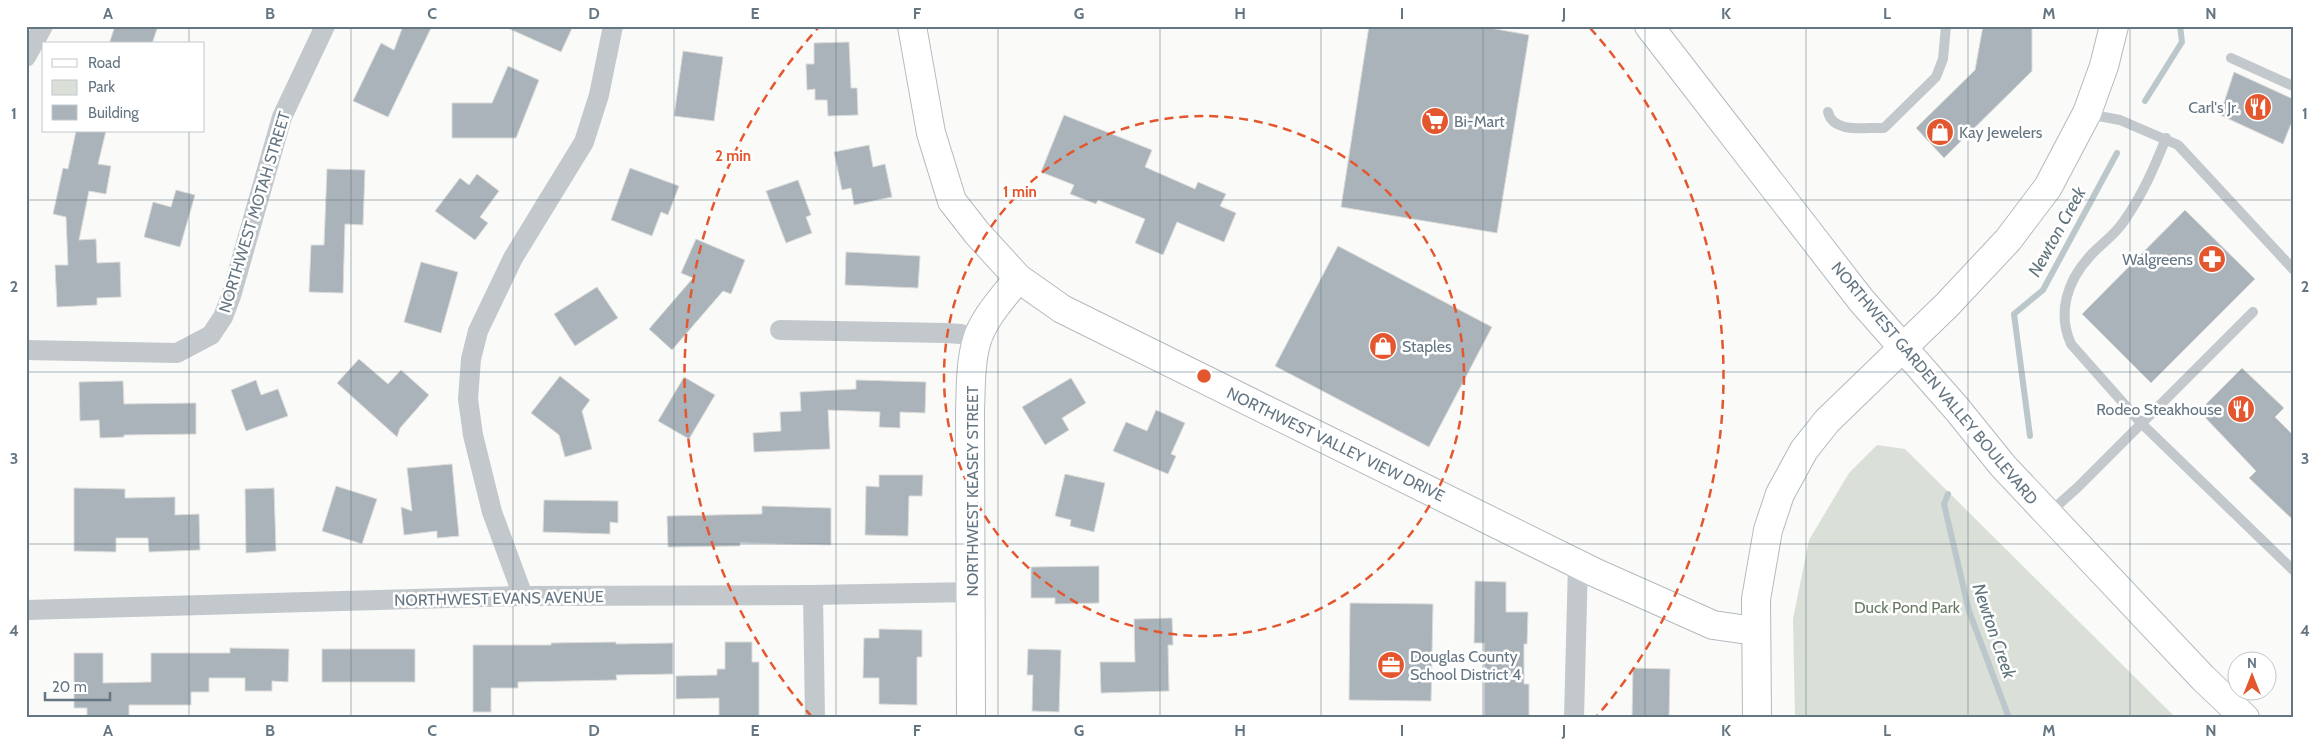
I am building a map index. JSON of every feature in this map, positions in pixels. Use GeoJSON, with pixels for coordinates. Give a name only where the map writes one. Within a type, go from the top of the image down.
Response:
{"type":"FeatureCollection","features":[{"type":"Feature","properties":{"kind":"main road","name":"NORTHWEST VALLEY VIEW DRIVE"},"geometry":{"type":"LineString","coordinates":[[912,26],[931,133],[952,201],[977,233],[1018,278],[1062,309],[1596,573],[1713,625],[1755,631]]}},
{"type":"Feature","properties":{"kind":"main road","name":"NORTHWEST GARDEN VALLEY BOULEVARD"},"geometry":{"type":"LineString","coordinates":[[1649,26],[1861,300],[2003,466],[2203,678],[2245,718]]}},
{"type":"Feature","properties":{"kind":"main road"},"geometry":{"type":"LineString","coordinates":[[1757,718],[1756,598],[1768,530],[1780,494],[1804,450],[1827,421],[1904,349],[2008,240],[2048,188],[2087,114],[2104,66],[2114,26]]}},
{"type":"Feature","properties":{"kind":"main road","name":"NORTHWEST KEASEY STREET"},"geometry":{"type":"LineString","coordinates":[[971,718],[970,411],[972,374],[977,339],[993,310],[1018,278]]}},
{"type":"Feature","properties":{"kind":"street"},"geometry":{"type":"LineString","coordinates":[[26,57],[44,26]]}},
{"type":"Feature","properties":{"kind":"street","name":"NORTHWEST MOTAH STREET"},"geometry":{"type":"LineString","coordinates":[[26,350],[177,353],[211,335],[223,317],[282,117],[325,26]]}},
{"type":"Feature","properties":{"kind":"street"},"geometry":{"type":"LineString","coordinates":[[523,596],[492,512],[473,435],[468,399],[471,359],[478,331],[512,258],[584,142],[599,95],[613,26]]}},
{"type":"Feature","properties":{"kind":"street"},"geometry":{"type":"LineString","coordinates":[[780,330],[946,333],[962,334],[977,339]]}},
{"type":"Feature","properties":{"kind":"street"},"geometry":{"type":"LineString","coordinates":[[1574,718],[1578,563]]}},
{"type":"Feature","properties":{"kind":"street","name":"NORTHWEST EVANS AVENUE"},"geometry":{"type":"LineString","coordinates":[[26,610],[523,596],[813,595],[971,592]]}},
{"type":"Feature","properties":{"kind":"street"},"geometry":{"type":"LineString","coordinates":[[813,595],[815,718]]}},
{"type":"Feature","properties":{"kind":"lane"},"geometry":{"type":"LineString","coordinates":[[1828,112],[1830,120],[1834,125],[1842,127],[1884,128],[1936,77],[1943,59],[1946,26]]}},
{"type":"Feature","properties":{"kind":"lane"},"geometry":{"type":"LineString","coordinates":[[2231,58],[2293,86]]}},
{"type":"Feature","properties":{"kind":"lane"},"geometry":{"type":"LineString","coordinates":[[2087,114],[2120,120],[2166,138],[2178,145],[2293,269]]}},
{"type":"Feature","properties":{"kind":"lane"},"geometry":{"type":"LineString","coordinates":[[2166,138],[2148,184],[2124,222],[2110,239],[2090,255],[2075,276],[2063,312],[2064,329],[2072,344],[2141,424],[2293,570]]}},
{"type":"Feature","properties":{"kind":"lane"},"geometry":{"type":"LineString","coordinates":[[2048,514],[2078,487],[2252,312]]}},
{"type":"Feature","properties":{"kind":"green space","name":"Duck Pond Park"},"geometry":{"type":"Polygon","coordinates":[[[1877,445],[1905,449],[2176,718],[1795,718],[1793,619],[1809,540],[1849,473],[1877,445]]]}},
{"type":"Feature","properties":{"kind":"building"},"geometry":{"type":"Polygon","coordinates":[[[115,26],[158,26],[153,42],[110,42],[115,26]]]}},
{"type":"Feature","properties":{"kind":"building"},"geometry":{"type":"Polygon","coordinates":[[[403,26],[432,26],[388,117],[353,101],[381,43],[394,50],[403,26]]]}},
{"type":"Feature","properties":{"kind":"building"},"geometry":{"type":"Polygon","coordinates":[[[503,26],[573,26],[561,52],[503,26]]]}},
{"type":"Feature","properties":{"kind":"building","name":"Bi-Mart"},"geometry":{"type":"Polygon","coordinates":[[[1369,26],[1479,26],[1529,35],[1497,233],[1341,207],[1369,26]]]}},
{"type":"Feature","properties":{"kind":"building"},"geometry":{"type":"Polygon","coordinates":[[[1983,26],[2032,26],[2032,71],[1944,158],[1916,128],[1975,70],[1983,26]]]}},
{"type":"Feature","properties":{"kind":"building"},"geometry":{"type":"Polygon","coordinates":[[[849,42],[851,88],[857,88],[858,115],[828,116],[827,100],[815,100],[815,89],[807,90],[806,64],[814,64],[814,43],[849,42]]]}},
{"type":"Feature","properties":{"kind":"building"},"geometry":{"type":"Polygon","coordinates":[[[683,51],[723,57],[714,121],[674,116],[683,51]]]}},
{"type":"Feature","properties":{"kind":"building"},"geometry":{"type":"Polygon","coordinates":[[[508,66],[539,80],[516,138],[452,138],[452,103],[492,103],[508,66]]]}},
{"type":"Feature","properties":{"kind":"building","name":"Carl's Jr."},"geometry":{"type":"Polygon","coordinates":[[[2234,72],[2293,99],[2293,119],[2283,144],[2220,115],[2234,72]]]}},
{"type":"Feature","properties":{"kind":"building"},"geometry":{"type":"Polygon","coordinates":[[[1064,115],[1152,150],[1145,167],[1195,189],[1198,182],[1226,194],[1220,206],[1236,213],[1224,242],[1177,222],[1163,255],[1135,243],[1145,219],[1098,200],[1096,204],[1070,194],[1074,185],[1041,172],[1064,115]]]}},
{"type":"Feature","properties":{"kind":"building"},"geometry":{"type":"Polygon","coordinates":[[[76,132],[106,132],[98,164],[111,166],[106,194],[89,191],[79,240],[96,239],[97,263],[120,262],[121,297],[97,298],[97,305],[57,307],[55,265],[68,265],[66,217],[53,214],[63,168],[68,169],[76,132]]]}},
{"type":"Feature","properties":{"kind":"building"},"geometry":{"type":"Polygon","coordinates":[[[869,145],[873,167],[885,164],[892,197],[854,205],[851,188],[842,190],[834,152],[869,145]]]}},
{"type":"Feature","properties":{"kind":"building"},"geometry":{"type":"Polygon","coordinates":[[[630,168],[679,186],[668,215],[661,212],[652,236],[611,220],[630,168]]]}},
{"type":"Feature","properties":{"kind":"building"},"geometry":{"type":"Polygon","coordinates":[[[327,169],[365,170],[363,225],[345,224],[343,293],[309,292],[311,245],[324,245],[327,169]]]}},
{"type":"Feature","properties":{"kind":"building"},"geometry":{"type":"Polygon","coordinates":[[[477,174],[499,191],[480,217],[488,223],[475,240],[435,211],[460,178],[469,185],[477,174]]]}},
{"type":"Feature","properties":{"kind":"building"},"geometry":{"type":"Polygon","coordinates":[[[798,180],[811,215],[806,217],[812,233],[786,243],[766,191],[798,180]]]}},
{"type":"Feature","properties":{"kind":"building"},"geometry":{"type":"Polygon","coordinates":[[[176,190],[195,195],[180,247],[144,237],[153,202],[171,207],[176,190]]]}},
{"type":"Feature","properties":{"kind":"building","name":"Walgreens"},"geometry":{"type":"Polygon","coordinates":[[[2185,210],[2255,279],[2151,383],[2082,314],[2185,210]]]}},
{"type":"Feature","properties":{"kind":"building"},"geometry":{"type":"Polygon","coordinates":[[[696,239],[745,260],[731,294],[723,291],[672,350],[649,329],[693,278],[681,273],[696,239]]]}},
{"type":"Feature","properties":{"kind":"building","name":"Staples"},"geometry":{"type":"Polygon","coordinates":[[[1338,246],[1492,327],[1429,447],[1275,366],[1338,246]]]}},
{"type":"Feature","properties":{"kind":"building"},"geometry":{"type":"Polygon","coordinates":[[[846,252],[920,256],[918,288],[845,285],[846,252]]]}},
{"type":"Feature","properties":{"kind":"building"},"geometry":{"type":"Polygon","coordinates":[[[421,262],[458,272],[441,333],[404,322],[421,262]]]}},
{"type":"Feature","properties":{"kind":"building"},"geometry":{"type":"Polygon","coordinates":[[[597,287],[618,318],[575,346],[554,314],[597,287]]]}},
{"type":"Feature","properties":{"kind":"building"},"geometry":{"type":"Polygon","coordinates":[[[359,359],[388,384],[401,370],[429,395],[400,428],[397,437],[337,383],[359,359]]]}},
{"type":"Feature","properties":{"kind":"building"},"geometry":{"type":"Polygon","coordinates":[[[2242,368],[2284,408],[2275,417],[2293,435],[2293,520],[2249,478],[2256,471],[2199,411],[2242,368]]]}},
{"type":"Feature","properties":{"kind":"building"},"geometry":{"type":"Polygon","coordinates":[[[560,376],[590,400],[582,411],[592,449],[565,457],[559,435],[531,413],[560,376]]]}},
{"type":"Feature","properties":{"kind":"building"},"geometry":{"type":"Polygon","coordinates":[[[684,377],[715,395],[689,439],[658,421],[684,377]]]}},
{"type":"Feature","properties":{"kind":"building"},"geometry":{"type":"Polygon","coordinates":[[[1071,378],[1086,403],[1062,418],[1069,430],[1045,445],[1022,407],[1071,378]]]}},
{"type":"Feature","properties":{"kind":"building"},"geometry":{"type":"Polygon","coordinates":[[[256,380],[261,395],[278,389],[288,416],[246,431],[231,390],[256,380]]]}},
{"type":"Feature","properties":{"kind":"building"},"geometry":{"type":"Polygon","coordinates":[[[856,380],[926,382],[925,413],[900,412],[900,428],[879,427],[880,412],[828,410],[830,449],[754,452],[753,433],[781,431],[780,412],[801,411],[800,392],[856,389],[856,380]]]}},
{"type":"Feature","properties":{"kind":"building"},"geometry":{"type":"Polygon","coordinates":[[[123,381],[124,404],[196,403],[196,434],[124,435],[124,437],[100,438],[99,420],[80,421],[79,382],[123,381]]]}},
{"type":"Feature","properties":{"kind":"building"},"geometry":{"type":"Polygon","coordinates":[[[1156,410],[1185,423],[1171,454],[1176,456],[1168,474],[1113,451],[1126,422],[1147,431],[1156,410]]]}},
{"type":"Feature","properties":{"kind":"building"},"geometry":{"type":"Polygon","coordinates":[[[452,464],[459,536],[437,538],[437,531],[404,535],[401,507],[412,511],[407,468],[452,464]]]}},
{"type":"Feature","properties":{"kind":"building"},"geometry":{"type":"Polygon","coordinates":[[[1065,474],[1105,483],[1094,532],[1070,526],[1071,520],[1055,516],[1065,474]]]}},
{"type":"Feature","properties":{"kind":"building"},"geometry":{"type":"Polygon","coordinates":[[[879,475],[923,475],[922,496],[909,496],[908,536],[865,535],[866,486],[879,487],[879,475]]]}},
{"type":"Feature","properties":{"kind":"building"},"geometry":{"type":"Polygon","coordinates":[[[336,486],[377,499],[362,544],[322,531],[336,486]]]}},
{"type":"Feature","properties":{"kind":"building"},"geometry":{"type":"Polygon","coordinates":[[[74,488],[125,489],[125,498],[175,497],[175,515],[199,514],[200,550],[149,552],[148,538],[116,538],[116,552],[74,551],[74,488]]]}},
{"type":"Feature","properties":{"kind":"building"},"geometry":{"type":"Polygon","coordinates":[[[274,488],[276,551],[246,553],[245,489],[274,488]]]}},
{"type":"Feature","properties":{"kind":"building"},"geometry":{"type":"Polygon","coordinates":[[[544,500],[618,501],[618,523],[610,522],[610,534],[543,532],[544,500]]]}},
{"type":"Feature","properties":{"kind":"building"},"geometry":{"type":"Polygon","coordinates":[[[762,506],[831,508],[831,545],[740,543],[740,546],[668,547],[667,516],[762,514],[762,506]]]}},
{"type":"Feature","properties":{"kind":"building"},"geometry":{"type":"Polygon","coordinates":[[[1099,566],[1099,603],[1055,604],[1055,598],[1031,598],[1031,567],[1099,566]]]}},
{"type":"Feature","properties":{"kind":"building"},"geometry":{"type":"Polygon","coordinates":[[[1475,581],[1506,582],[1506,612],[1528,612],[1527,644],[1524,644],[1524,684],[1529,684],[1529,718],[1484,718],[1484,643],[1474,643],[1475,581]]]}},
{"type":"Feature","properties":{"kind":"building","name":"Douglas County School District 4"},"geometry":{"type":"Polygon","coordinates":[[[1350,603],[1433,604],[1431,701],[1349,700],[1350,603]]]}},
{"type":"Feature","properties":{"kind":"building"},"geometry":{"type":"Polygon","coordinates":[[[1172,618],[1173,645],[1168,645],[1169,691],[1101,693],[1100,662],[1135,662],[1134,619],[1172,618]]]}},
{"type":"Feature","properties":{"kind":"building"},"geometry":{"type":"Polygon","coordinates":[[[879,629],[922,630],[922,657],[917,657],[917,705],[879,704],[879,678],[863,678],[864,638],[879,638],[879,629]]]}},
{"type":"Feature","properties":{"kind":"building"},"geometry":{"type":"Polygon","coordinates":[[[616,642],[616,644],[673,643],[673,674],[616,675],[617,680],[518,682],[518,688],[491,688],[491,712],[473,712],[473,645],[551,645],[551,643],[616,642]]]}},
{"type":"Feature","properties":{"kind":"building"},"geometry":{"type":"Polygon","coordinates":[[[725,642],[752,642],[752,662],[759,662],[759,718],[719,718],[719,698],[676,699],[676,676],[717,675],[717,669],[725,669],[725,642]]]}},
{"type":"Feature","properties":{"kind":"building"},"geometry":{"type":"Polygon","coordinates":[[[230,648],[289,649],[288,682],[272,681],[272,691],[245,691],[245,678],[209,678],[209,692],[191,692],[191,705],[129,705],[129,718],[87,718],[87,708],[74,708],[74,653],[103,653],[103,683],[151,682],[151,653],[230,653],[230,648]]]}},
{"type":"Feature","properties":{"kind":"building"},"geometry":{"type":"Polygon","coordinates":[[[322,649],[415,649],[415,682],[322,682],[322,649]]]}},
{"type":"Feature","properties":{"kind":"building"},"geometry":{"type":"Polygon","coordinates":[[[1028,649],[1061,650],[1059,712],[1032,711],[1033,675],[1027,675],[1028,649]]]}},
{"type":"Feature","properties":{"kind":"building"},"geometry":{"type":"Polygon","coordinates":[[[1633,668],[1670,669],[1669,718],[1632,718],[1633,668]]]}},
{"type":"Feature","properties":{"kind":"waterway","name":"Newton Creek"},"geometry":{"type":"LineString","coordinates":[[2145,101],[2182,42],[2180,26]]}},
{"type":"Feature","properties":{"kind":"waterway","name":"Newton Creek"},"geometry":{"type":"LineString","coordinates":[[2030,436],[2014,314],[2043,290],[2117,153]]}},
{"type":"Feature","properties":{"kind":"waterway","name":"Newton Creek"},"geometry":{"type":"LineString","coordinates":[[1948,494],[1944,504],[1969,611],[2009,718]]}},
{"type":"Feature","properties":{"kind":"place","name":"Carl's Jr."},"geometry":{"type":"Point","coordinates":[2258,107]}},
{"type":"Feature","properties":{"kind":"place","name":"Bi-Mart"},"geometry":{"type":"Point","coordinates":[1435,121]}},
{"type":"Feature","properties":{"kind":"place","name":"Kay Jewelers"},"geometry":{"type":"Point","coordinates":[1940,132]}},
{"type":"Feature","properties":{"kind":"place","name":"Walgreens"},"geometry":{"type":"Point","coordinates":[2212,259]}},
{"type":"Feature","properties":{"kind":"place","name":"Staples"},"geometry":{"type":"Point","coordinates":[1383,346]}},
{"type":"Feature","properties":{"kind":"place","name":"Rodeo Steakhouse"},"geometry":{"type":"Point","coordinates":[2241,409]}},
{"type":"Feature","properties":{"kind":"place","name":"Douglas County School District 4"},"geometry":{"type":"Point","coordinates":[1391,665]}}]}
